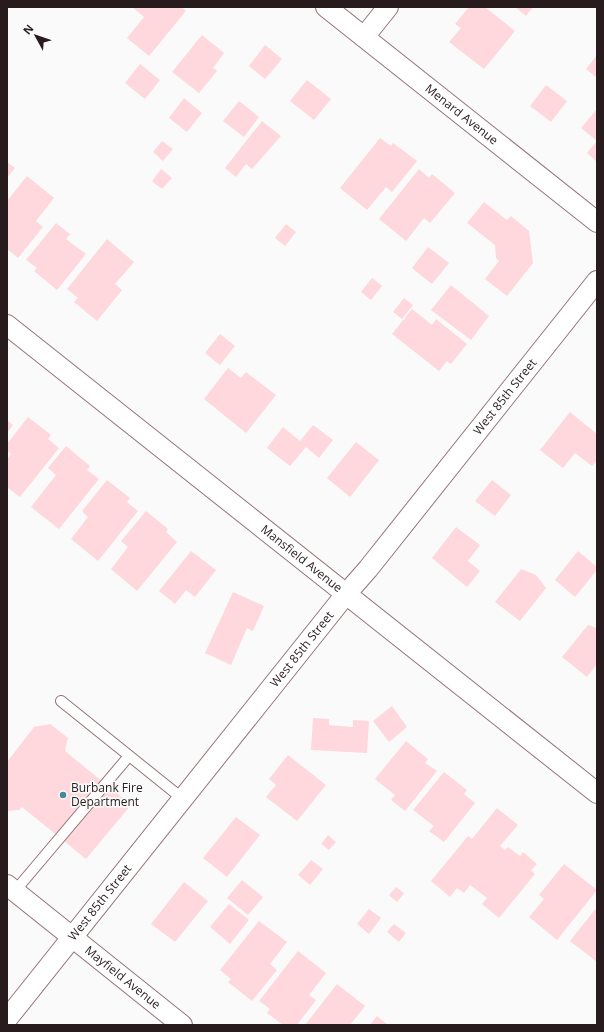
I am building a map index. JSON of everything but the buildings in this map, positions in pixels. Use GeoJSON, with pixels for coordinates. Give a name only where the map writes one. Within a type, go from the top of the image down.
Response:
{"type":"FeatureCollection","features":[{"type":"Feature","properties":{"kind":"street","name":"Menard Avenue"},"geometry":{"type":"LineString","coordinates":[[326,7],[597,222]]}},
{"type":"Feature","properties":{"kind":"street"},"geometry":{"type":"LineString","coordinates":[[364,37],[388,7]]}},
{"type":"Feature","properties":{"kind":"street","name":"West 85th Street"},"geometry":{"type":"LineString","coordinates":[[7,1019],[597,281]]}},
{"type":"Feature","properties":{"kind":"street","name":"Mansfield Avenue"},"geometry":{"type":"LineString","coordinates":[[7,325],[597,793]]}},
{"type":"Feature","properties":{"kind":"street","name":"Mayfield Avenue"},"geometry":{"type":"LineString","coordinates":[[11,888],[182,1025]]}},
{"type":"Feature","properties":{"kind":"lane"},"geometry":{"type":"LineString","coordinates":[[61,701],[182,799]]}},
{"type":"Feature","properties":{"kind":"lane"},"geometry":{"type":"LineString","coordinates":[[11,888],[129,756]]}},
{"type":"Feature","properties":{"kind":"place","name":"Burbank Fire Department"},"geometry":{"type":"Point","coordinates":[63,795]}}]}
